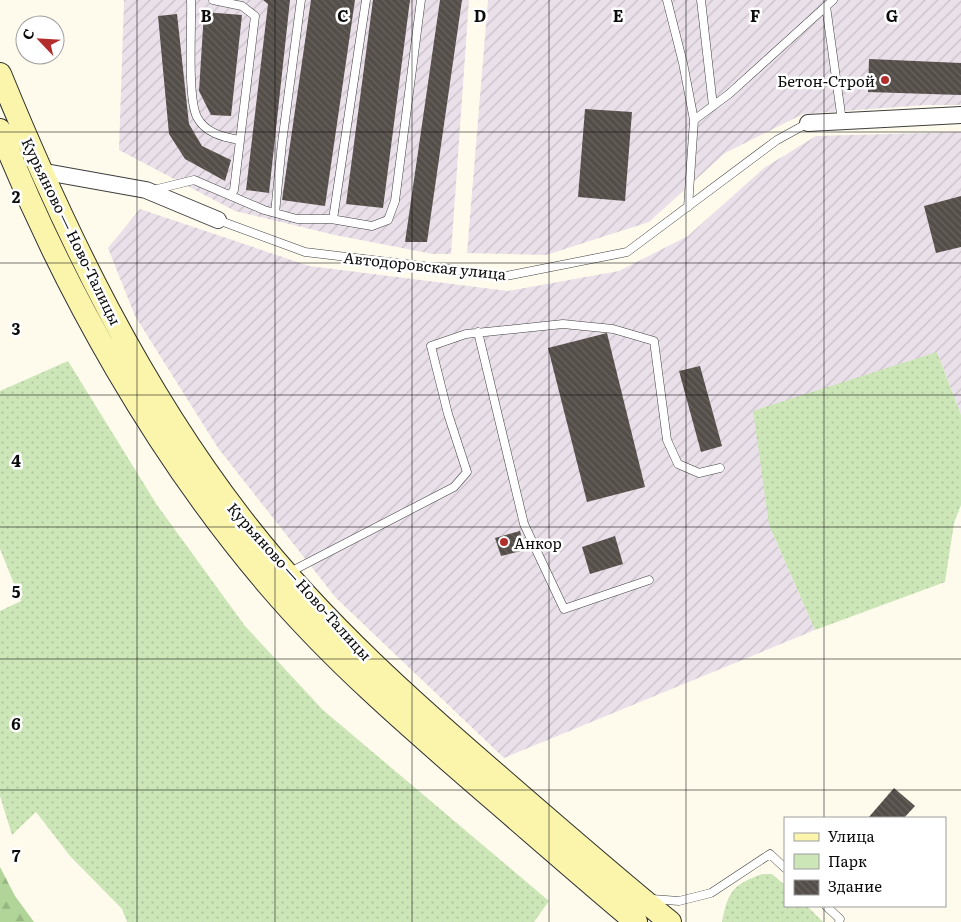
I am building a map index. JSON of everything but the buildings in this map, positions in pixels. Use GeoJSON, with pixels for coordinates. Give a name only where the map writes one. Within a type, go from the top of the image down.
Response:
{"type":"FeatureCollection","features":[{"type":"Feature","properties":{"kind":"main road","name":"Курьяново — Ново-Талицы"},"geometry":{"type":"LineString","coordinates":[[0,74],[40,171],[99,294],[156,391],[222,493],[250,529],[352,644],[431,719],[670,922]]}},
{"type":"Feature","properties":{"kind":"main road","name":"Курьяново — Ново-Талицы"},"geometry":{"type":"LineString","coordinates":[[0,130],[20,180],[81,306],[140,406],[208,508],[235,543],[271,587],[336,657],[420,736],[636,922]]}},
{"type":"Feature","properties":{"kind":"street","name":"Автодоровская улица"},"geometry":{"type":"LineString","coordinates":[[808,123],[961,115]]}},
{"type":"Feature","properties":{"kind":"street","name":"Автодоровская улица"},"geometry":{"type":"LineString","coordinates":[[40,171],[148,191],[218,220]]}},
{"type":"Feature","properties":{"kind":"lane"},"geometry":{"type":"LineString","coordinates":[[192,0],[192,91],[197,117],[215,135],[239,140]]}},
{"type":"Feature","properties":{"kind":"lane"},"geometry":{"type":"LineString","coordinates":[[213,0],[242,6],[255,16],[234,190],[230,195]]}},
{"type":"Feature","properties":{"kind":"lane"},"geometry":{"type":"LineString","coordinates":[[275,213],[282,143],[301,0]]}},
{"type":"Feature","properties":{"kind":"lane"},"geometry":{"type":"LineString","coordinates":[[333,220],[366,0]]}},
{"type":"Feature","properties":{"kind":"lane"},"geometry":{"type":"LineString","coordinates":[[148,191],[194,180],[275,213],[297,219],[333,220],[372,226],[388,220],[395,201],[421,0]]}},
{"type":"Feature","properties":{"kind":"lane"},"geometry":{"type":"LineString","coordinates":[[668,0],[684,63],[694,120],[688,207]]}},
{"type":"Feature","properties":{"kind":"lane"},"geometry":{"type":"LineString","coordinates":[[701,0],[713,106]]}},
{"type":"Feature","properties":{"kind":"lane"},"geometry":{"type":"LineString","coordinates":[[694,120],[729,94],[833,0]]}},
{"type":"Feature","properties":{"kind":"lane"},"geometry":{"type":"LineString","coordinates":[[826,6],[842,121]]}},
{"type":"Feature","properties":{"kind":"lane","name":"Автодоровская улица"},"geometry":{"type":"LineString","coordinates":[[218,220],[305,252],[506,276],[627,252],[777,140],[808,123]]}},
{"type":"Feature","properties":{"kind":"lane"},"geometry":{"type":"LineString","coordinates":[[289,573],[454,487],[467,472],[448,414],[431,346],[466,334],[563,324],[613,329],[654,342],[666,440],[678,464],[699,473],[720,468]]}},
{"type":"Feature","properties":{"kind":"lane"},"geometry":{"type":"LineString","coordinates":[[478,332],[524,524],[564,609],[649,580]]}},
{"type":"Feature","properties":{"kind":"lane"},"geometry":{"type":"LineString","coordinates":[[640,898],[679,901],[710,894],[770,854],[784,867]]}},
{"type":"Feature","properties":{"kind":"lane"},"geometry":{"type":"LineString","coordinates":[[827,907],[840,919],[839,922]]}},
{"type":"Feature","properties":{"kind":"shaded area"},"geometry":{"type":"Polygon","coordinates":[[[124,0],[469,0],[451,254],[433,254],[335,235],[235,211],[119,150],[124,0]]]}},
{"type":"Feature","properties":{"kind":"shaded area"},"geometry":{"type":"Polygon","coordinates":[[[488,0],[961,0],[961,105],[926,105],[803,114],[725,153],[649,222],[546,255],[467,253],[488,0]]]}},
{"type":"Feature","properties":{"kind":"shaded area"},"geometry":{"type":"Polygon","coordinates":[[[961,132],[961,415],[937,352],[769,525],[815,630],[504,758],[336,598],[218,448],[135,316],[108,248],[140,209],[309,266],[508,291],[619,271],[688,236],[764,168],[816,136],[961,132]]]}},
{"type":"Feature","properties":{"kind":"green space"},"geometry":{"type":"Polygon","coordinates":[[[937,352],[961,415],[961,505],[954,523],[945,582],[815,630],[769,525],[753,411],[937,352]]]}},
{"type":"Feature","properties":{"kind":"green space"},"geometry":{"type":"Polygon","coordinates":[[[68,361],[157,505],[245,626],[323,710],[549,901],[534,922],[127,922],[122,909],[70,856],[36,812],[12,835],[0,796],[0,611],[21,601],[0,549],[0,391],[68,361]]]}},
{"type":"Feature","properties":{"kind":"green space"},"geometry":{"type":"Polygon","coordinates":[[[0,867],[15,896],[34,922],[0,922],[0,867]]]}},
{"type":"Feature","properties":{"kind":"green space"},"geometry":{"type":"Polygon","coordinates":[[[762,874],[772,874],[784,884],[784,907],[808,907],[823,922],[722,922],[733,890],[744,882],[762,874]]]}},
{"type":"Feature","properties":{"kind":"place","name":"Бетон-Строй"},"geometry":{"type":"Point","coordinates":[885,80]}},
{"type":"Feature","properties":{"kind":"place","name":"Анкор"},"geometry":{"type":"Point","coordinates":[504,542]}}]}
